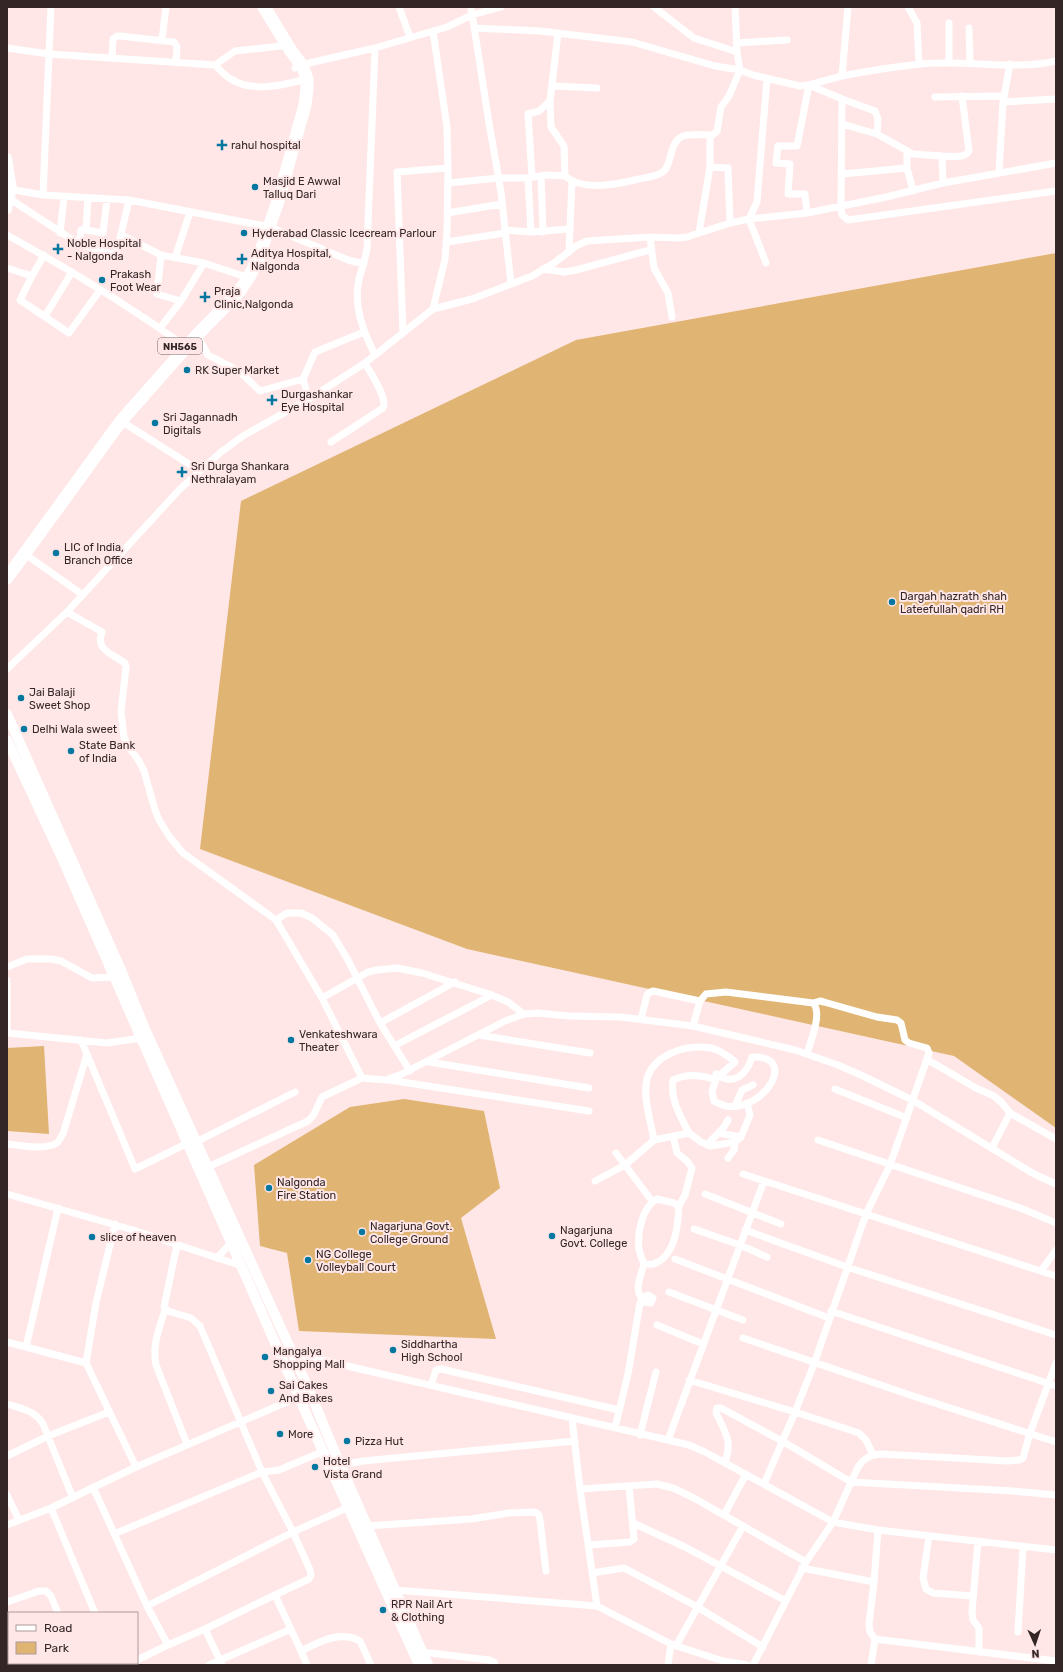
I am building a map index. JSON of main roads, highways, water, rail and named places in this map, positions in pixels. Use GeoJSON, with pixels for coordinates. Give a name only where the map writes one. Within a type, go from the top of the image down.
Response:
{"type":"FeatureCollection","features":[{"type":"Feature","properties":{"kind":"highway"},"geometry":{"type":"LineString","coordinates":[[257,7],[281,46],[303,71]]}},
{"type":"Feature","properties":{"kind":"highway"},"geometry":{"type":"LineString","coordinates":[[264,7],[303,71]]}},
{"type":"Feature","properties":{"kind":"highway","name":"NH565"},"geometry":{"type":"LineString","coordinates":[[7,578],[121,421],[197,335],[221,312],[245,282],[258,259],[304,106],[307,94],[303,71]]}},
{"type":"Feature","properties":{"kind":"highway","name":"NH565"},"geometry":{"type":"LineString","coordinates":[[7,567],[116,421],[182,344],[218,308],[234,289],[243,276],[267,226]]}},
{"type":"Feature","properties":{"kind":"main road"},"geometry":{"type":"LineString","coordinates":[[7,158],[9,196]]}},
{"type":"Feature","properties":{"kind":"main road"},"geometry":{"type":"LineString","coordinates":[[7,714],[192,1142],[242,1266],[419,1665]]}},
{"type":"Feature","properties":{"kind":"main road"},"geometry":{"type":"LineString","coordinates":[[7,740],[59,851],[142,1038],[192,1142],[208,1167],[291,1353],[310,1392],[340,1465],[428,1665]]}},
{"type":"Feature","properties":{"kind":"place","name":"rahul hospital"},"geometry":{"type":"Point","coordinates":[222,145]}},
{"type":"Feature","properties":{"kind":"place","name":"Masjid E Awwal Talluq Dari"},"geometry":{"type":"Point","coordinates":[255,187]}},
{"type":"Feature","properties":{"kind":"place","name":"Hyderabad Classic Icecream Parlour"},"geometry":{"type":"Point","coordinates":[244,233]}},
{"type":"Feature","properties":{"kind":"place","name":"Noble Hospital - Nalgonda"},"geometry":{"type":"Point","coordinates":[58,249]}},
{"type":"Feature","properties":{"kind":"place","name":"Aditya Hospital, Nalgonda"},"geometry":{"type":"Point","coordinates":[242,259]}},
{"type":"Feature","properties":{"kind":"place","name":"Prakash Foot Wear"},"geometry":{"type":"Point","coordinates":[102,280]}},
{"type":"Feature","properties":{"kind":"place","name":"Praja Clinic,Nalgonda"},"geometry":{"type":"Point","coordinates":[205,297]}},
{"type":"Feature","properties":{"kind":"place","name":"RK Super Market"},"geometry":{"type":"Point","coordinates":[187,370]}},
{"type":"Feature","properties":{"kind":"place","name":"Durgashankar Eye Hospital"},"geometry":{"type":"Point","coordinates":[272,400]}},
{"type":"Feature","properties":{"kind":"place","name":"Sri Jagannadh Digitals"},"geometry":{"type":"Point","coordinates":[155,423]}},
{"type":"Feature","properties":{"kind":"place","name":"Sri Durga Shankara Nethralayam"},"geometry":{"type":"Point","coordinates":[182,472]}},
{"type":"Feature","properties":{"kind":"place","name":"LIC of India, Branch Office"},"geometry":{"type":"Point","coordinates":[56,553]}},
{"type":"Feature","properties":{"kind":"place","name":"Dargah hazrath shah Lateefullah qadri RH"},"geometry":{"type":"Point","coordinates":[892,602]}},
{"type":"Feature","properties":{"kind":"place","name":"Jai Balaji Sweet Shop"},"geometry":{"type":"Point","coordinates":[21,698]}},
{"type":"Feature","properties":{"kind":"place","name":"Delhi Wala sweet"},"geometry":{"type":"Point","coordinates":[24,729]}},
{"type":"Feature","properties":{"kind":"place","name":"State Bank of India"},"geometry":{"type":"Point","coordinates":[71,751]}},
{"type":"Feature","properties":{"kind":"place","name":"Venkateshwara Theater"},"geometry":{"type":"Point","coordinates":[291,1040]}},
{"type":"Feature","properties":{"kind":"place","name":"Nalgonda Fire Station"},"geometry":{"type":"Point","coordinates":[269,1188]}},
{"type":"Feature","properties":{"kind":"place","name":"Nagarjuna Govt. College Ground"},"geometry":{"type":"Point","coordinates":[362,1232]}},
{"type":"Feature","properties":{"kind":"place","name":"Nagarjuna Govt. College"},"geometry":{"type":"Point","coordinates":[552,1236]}},
{"type":"Feature","properties":{"kind":"place","name":"slice of heaven"},"geometry":{"type":"Point","coordinates":[92,1237]}},
{"type":"Feature","properties":{"kind":"place","name":"NG College Volleyball Court"},"geometry":{"type":"Point","coordinates":[308,1260]}},
{"type":"Feature","properties":{"kind":"place","name":"Siddhartha High School"},"geometry":{"type":"Point","coordinates":[393,1350]}},
{"type":"Feature","properties":{"kind":"place","name":"Mangalya Shopping Mall"},"geometry":{"type":"Point","coordinates":[265,1357]}},
{"type":"Feature","properties":{"kind":"place","name":"Sai Cakes And Bakes"},"geometry":{"type":"Point","coordinates":[271,1391]}},
{"type":"Feature","properties":{"kind":"place","name":"More"},"geometry":{"type":"Point","coordinates":[280,1434]}},
{"type":"Feature","properties":{"kind":"place","name":"Pizza Hut"},"geometry":{"type":"Point","coordinates":[347,1441]}},
{"type":"Feature","properties":{"kind":"place","name":"Hotel Vista Grand"},"geometry":{"type":"Point","coordinates":[315,1467]}},
{"type":"Feature","properties":{"kind":"place","name":"RPR Nail Art & Clothing"},"geometry":{"type":"Point","coordinates":[383,1610]}}]}
